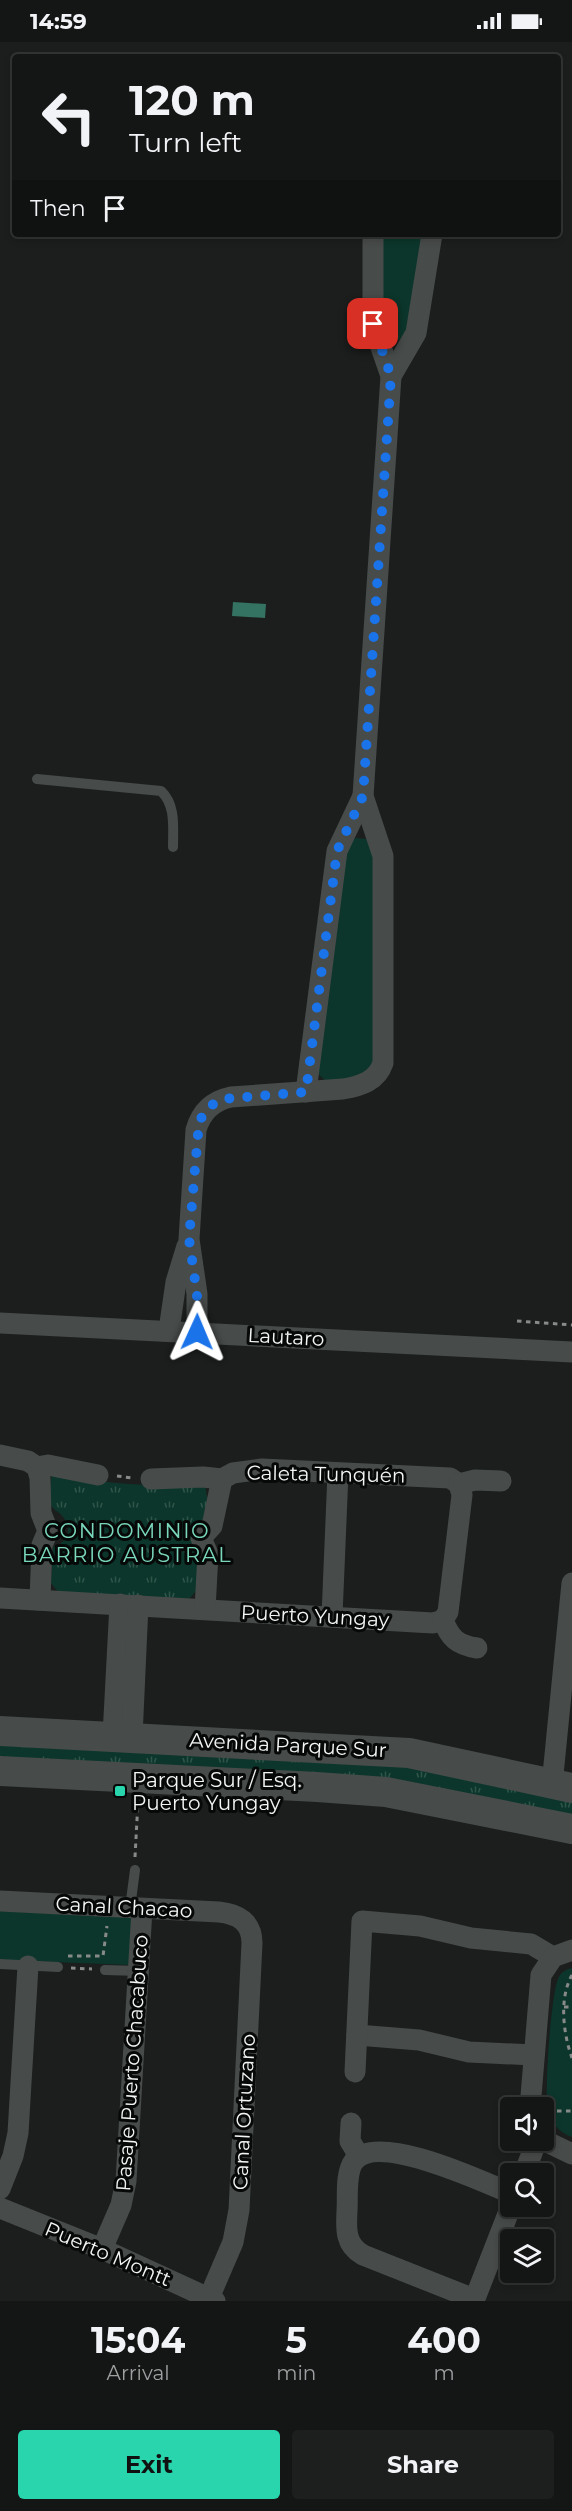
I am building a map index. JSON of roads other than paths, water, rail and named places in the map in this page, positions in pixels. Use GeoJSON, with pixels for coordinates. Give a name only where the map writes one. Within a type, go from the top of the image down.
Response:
{"type":"FeatureCollection","features":[{"type":"Feature","properties":{"kind":"street"},"geometry":{"type":"LineString","coordinates":[[197,1332],[197,1294],[189,1239],[196,1130],[202,1114],[222,1099],[361,1085],[376,1076],[383,1063],[382,856],[363,796],[391,376],[377,338],[372,316],[373,237]]}},
{"type":"Feature","properties":{"kind":"street"},"geometry":{"type":"LineString","coordinates":[[391,376],[413,340],[419,322],[432,237]]}},
{"type":"Feature","properties":{"kind":"street"},"geometry":{"type":"LineString","coordinates":[[377,338],[394,345],[413,340]]}},
{"type":"Feature","properties":{"kind":"street"},"geometry":{"type":"LineString","coordinates":[[306,1092],[337,851],[363,796]]}},
{"type":"Feature","properties":{"kind":"street"},"geometry":{"type":"LineString","coordinates":[[343,836],[361,832],[377,837]]}},
{"type":"Feature","properties":{"kind":"street"},"geometry":{"type":"LineString","coordinates":[[169,1330],[176,1282],[189,1239]]}},
{"type":"Feature","properties":{"kind":"street","name":"Lautaro"},"geometry":{"type":"LineString","coordinates":[[0,1323],[572,1352]]}},
{"type":"Feature","properties":{"kind":"street"},"geometry":{"type":"LineString","coordinates":[[0,1455],[28,1461],[37,1467],[48,1466],[98,1475]]}},
{"type":"Feature","properties":{"kind":"street"},"geometry":{"type":"LineString","coordinates":[[37,1467],[40,1478],[41,1513],[48,1531],[42,1545],[40,1600]]}},
{"type":"Feature","properties":{"kind":"street","name":"Caleta Tunquén"},"geometry":{"type":"LineString","coordinates":[[151,1479],[203,1477],[222,1479],[233,1473],[250,1470],[450,1478],[459,1484],[475,1480],[501,1482]]}},
{"type":"Feature","properties":{"kind":"street"},"geometry":{"type":"LineString","coordinates":[[332,1616],[338,1473]]}},
{"type":"Feature","properties":{"kind":"street"},"geometry":{"type":"LineString","coordinates":[[205,1609],[208,1554],[201,1538],[212,1526],[222,1479]]}},
{"type":"Feature","properties":{"kind":"street"},"geometry":{"type":"LineString","coordinates":[[459,1484],[462,1495],[448,1612],[443,1620],[453,1640],[466,1647],[477,1648]]}},
{"type":"Feature","properties":{"kind":"street"},"geometry":{"type":"LineString","coordinates":[[562,1786],[572,1584]]}},
{"type":"Feature","properties":{"kind":"street","name":"Puerto Yungay"},"geometry":{"type":"LineString","coordinates":[[0,1598],[433,1623],[443,1620]]}},
{"type":"Feature","properties":{"kind":"street"},"geometry":{"type":"LineString","coordinates":[[122,1736],[129,1605]]}},
{"type":"Feature","properties":{"kind":"street","name":"Avenida Parque Sur"},"geometry":{"type":"LineString","coordinates":[[0,1731],[409,1753],[562,1786]]}},
{"type":"Feature","properties":{"kind":"street","name":"Avenida Parque Sur"},"geometry":{"type":"LineString","coordinates":[[0,1771],[317,1786],[393,1793],[572,1829]]}},
{"type":"Feature","properties":{"kind":"street","name":"Canal Chacao"},"geometry":{"type":"LineString","coordinates":[[0,1900],[219,1912],[235,1915],[246,1923]]}},
{"type":"Feature","properties":{"kind":"street","name":"Pasaje Puerto Chacabuco"},"geometry":{"type":"LineString","coordinates":[[102,2249],[121,2205],[126,2181],[139,1971],[136,1908]]}},
{"type":"Feature","properties":{"kind":"street"},"geometry":{"type":"LineString","coordinates":[[355,2072],[362,1921],[420,1926],[471,1938],[531,1944],[563,1954],[541,1975],[531,2097]]}},
{"type":"Feature","properties":{"kind":"street","name":"Canal Ortuzano"},"geometry":{"type":"LineString","coordinates":[[212,2300],[232,2242],[239,2210],[252,1943],[250,1928],[246,1923]]}},
{"type":"Feature","properties":{"kind":"street"},"geometry":{"type":"LineString","coordinates":[[0,2189],[13,2156],[18,2133],[28,1966]]}},
{"type":"Feature","properties":{"kind":"street"},"geometry":{"type":"LineString","coordinates":[[357,2035],[413,2039],[470,2052],[534,2055]]}},
{"type":"Feature","properties":{"kind":"street"},"geometry":{"type":"LineString","coordinates":[[351,2123],[350,2142],[359,2156]]}},
{"type":"Feature","properties":{"kind":"street"},"geometry":{"type":"LineString","coordinates":[[554,2145],[572,2154]]}},
{"type":"Feature","properties":{"kind":"street"},"geometry":{"type":"LineString","coordinates":[[500,2189],[401,2153],[376,2151],[359,2156],[350,2170],[346,2232],[353,2248],[363,2255],[474,2300],[507,2217]]}},
{"type":"Feature","properties":{"kind":"street","name":"Puerto Montt"},"geometry":{"type":"LineString","coordinates":[[0,2208],[102,2249],[212,2300]]}},
{"type":"Feature","properties":{"kind":"lane"},"geometry":{"type":"LineString","coordinates":[[37,779],[161,791],[168,797],[172,808],[173,847]]}},
{"type":"Feature","properties":{"kind":"lane"},"geometry":{"type":"LineString","coordinates":[[135,1870],[136,1908]]}},
{"type":"Feature","properties":{"kind":"lane"},"geometry":{"type":"LineString","coordinates":[[0,1965],[58,1967]]}},
{"type":"Feature","properties":{"kind":"lane"},"geometry":{"type":"LineString","coordinates":[[105,1970],[139,1971]]}},
{"type":"Feature","properties":{"kind":"place","name":"Parque Sur / Esq. Puerto Yungay"},"geometry":{"type":"Point","coordinates":[120,1791]}},
{"type":"Feature","properties":{"kind":"district","name":"CONDOMINIO BARRIO AUSTRAL"},"geometry":{"type":"Point","coordinates":[127,1542]}}]}
